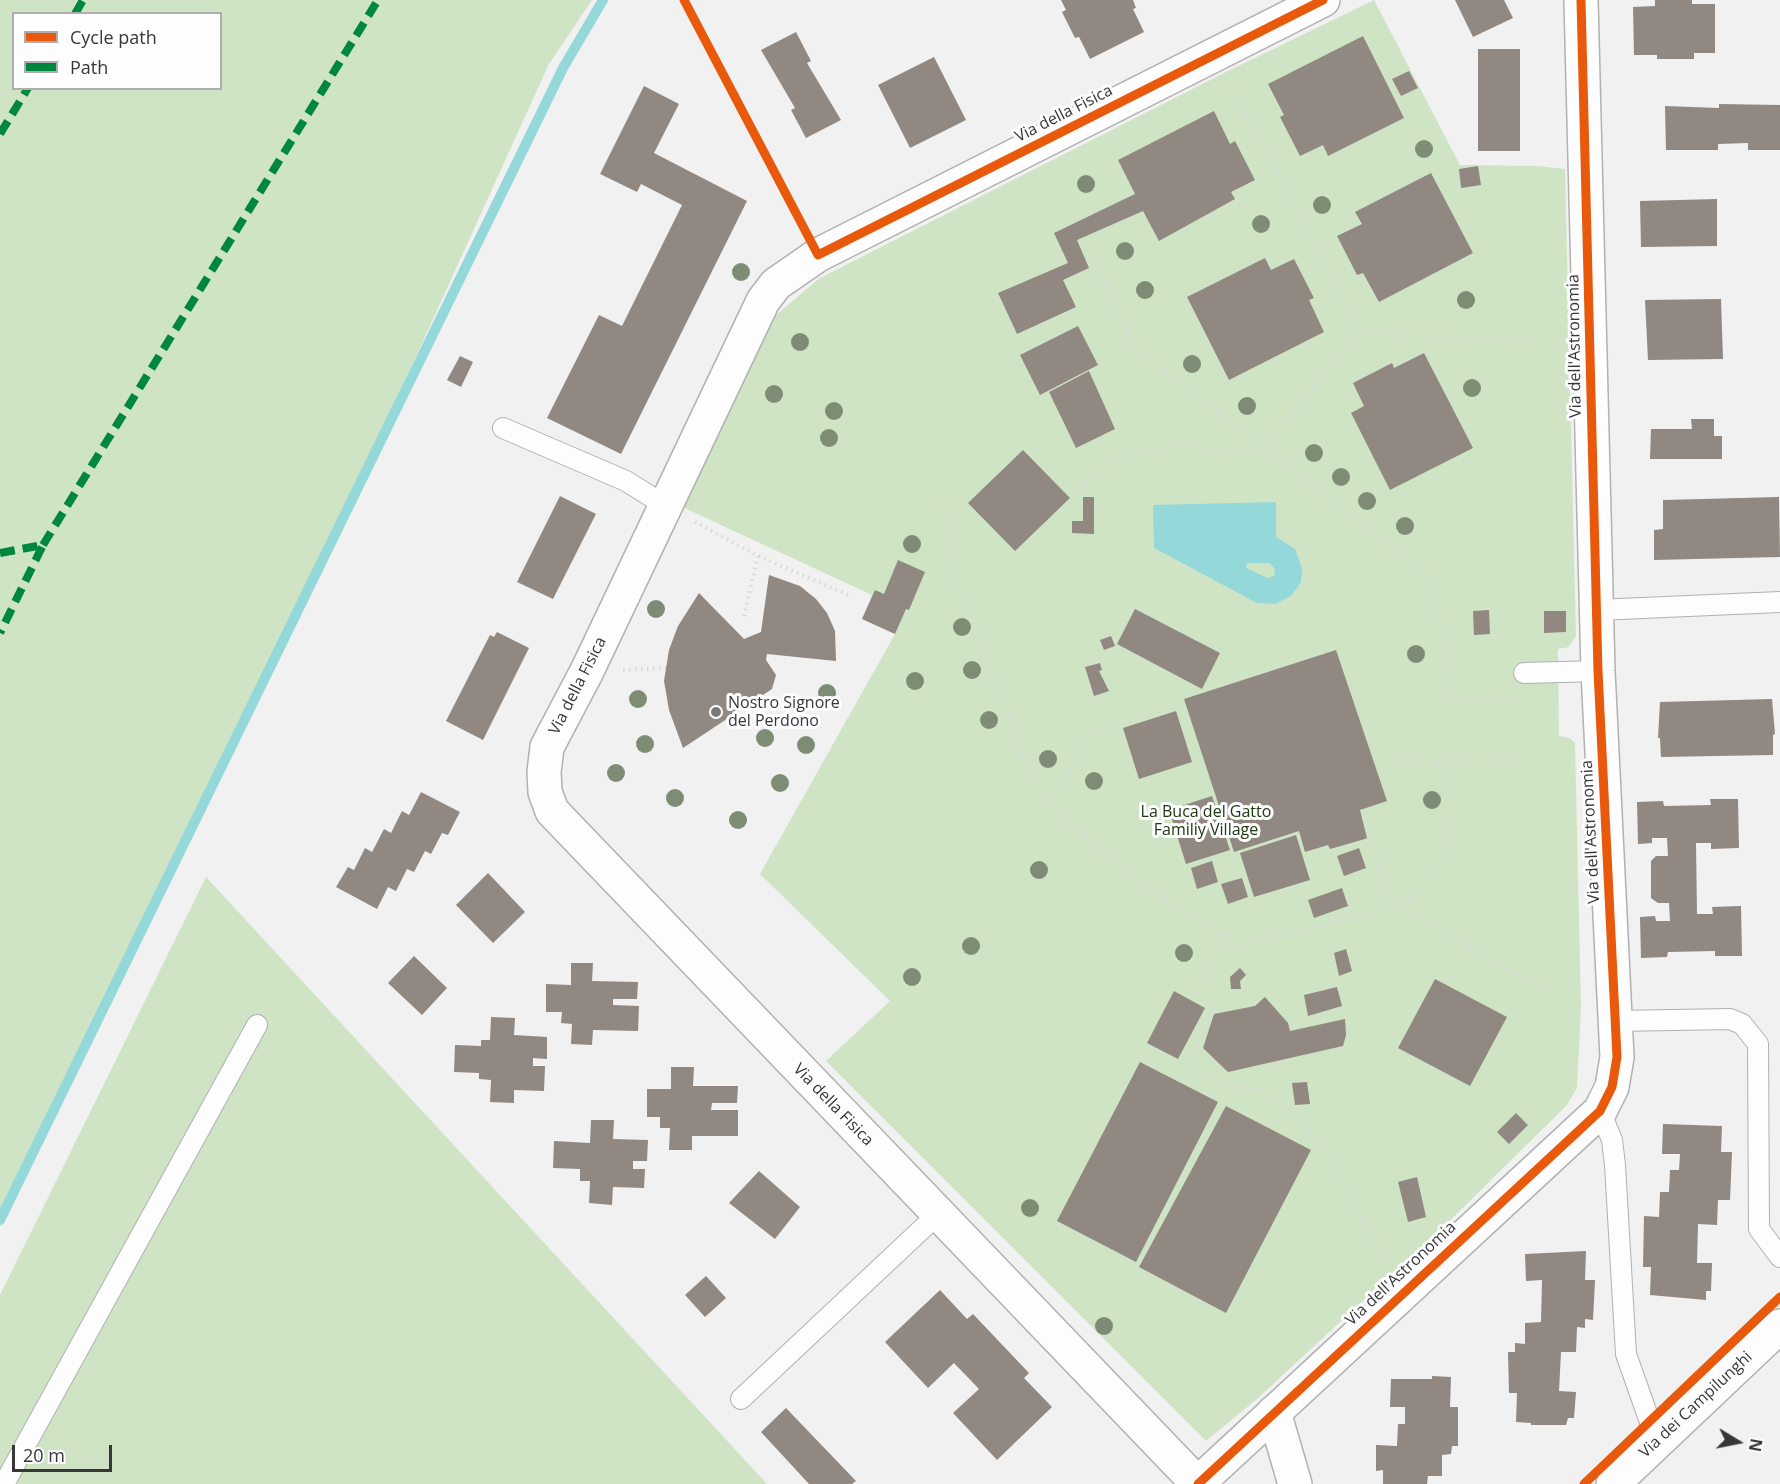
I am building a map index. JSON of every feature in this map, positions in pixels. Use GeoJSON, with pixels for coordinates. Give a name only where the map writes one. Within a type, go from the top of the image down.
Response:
{"type":"FeatureCollection","features":[{"type":"Feature","properties":{"kind":"street","name":"Via della Fisica"},"geometry":{"type":"LineString","coordinates":[[1198,1484],[937,1215],[552,811],[545,792],[547,747],[666,506],[763,301],[789,273],[818,255],[1323,0]]}},
{"type":"Feature","properties":{"kind":"street","name":"Via dell'Astronomia"},"geometry":{"type":"LineString","coordinates":[[1198,1484],[1600,1111],[1612,1088],[1617,1057],[1616,1021],[1598,671],[1581,0]]}},
{"type":"Feature","properties":{"kind":"street","name":"Via dei Campilunghi"},"geometry":{"type":"LineString","coordinates":[[1613,1484],[1780,1326]]}},
{"type":"Feature","properties":{"kind":"street"},"geometry":{"type":"LineString","coordinates":[[1274,1412],[1295,1484]]}},
{"type":"Feature","properties":{"kind":"lane"},"geometry":{"type":"LineString","coordinates":[[503,428],[626,481],[666,506]]}},
{"type":"Feature","properties":{"kind":"lane"},"geometry":{"type":"LineString","coordinates":[[1597,610],[1780,602]]}},
{"type":"Feature","properties":{"kind":"lane"},"geometry":{"type":"LineString","coordinates":[[1524,673],[1598,671]]}},
{"type":"Feature","properties":{"kind":"lane"},"geometry":{"type":"LineString","coordinates":[[1616,1021],[1730,1019],[1742,1024],[1758,1044],[1759,1229],[1780,1257]]}},
{"type":"Feature","properties":{"kind":"lane"},"geometry":{"type":"LineString","coordinates":[[4,1484],[257,1025]]}},
{"type":"Feature","properties":{"kind":"lane"},"geometry":{"type":"LineString","coordinates":[[1600,1111],[1612,1140],[1615,1165],[1626,1354],[1657,1442]]}},
{"type":"Feature","properties":{"kind":"lane"},"geometry":{"type":"LineString","coordinates":[[741,1399],[937,1215]]}},
{"type":"Feature","properties":{"kind":"path"},"geometry":{"type":"LineString","coordinates":[[1228,83],[1296,207],[1360,334]]}},
{"type":"Feature","properties":{"kind":"path"},"geometry":{"type":"LineString","coordinates":[[1088,249],[1134,348],[1428,576],[1436,595],[1445,649],[1442,700],[1525,701]]}},
{"type":"Feature","properties":{"kind":"path"},"geometry":{"type":"LineString","coordinates":[[1360,334],[1529,338]]}},
{"type":"Feature","properties":{"kind":"path"},"geometry":{"type":"LineString","coordinates":[[1078,490],[1118,457],[1177,444],[1247,453],[1264,447],[1360,334]]}},
{"type":"Feature","properties":{"kind":"path"},"geometry":{"type":"LineString","coordinates":[[943,501],[947,549],[960,590],[1022,754],[1049,802],[1133,879],[1241,946],[1391,907],[1416,894],[1447,850],[1454,830],[1456,800],[1435,761]]}},
{"type":"Feature","properties":{"kind":"path"},"geometry":{"type":"LineString","coordinates":[[666,506],[758,556],[851,596]]}},
{"type":"Feature","properties":{"kind":"path"},"geometry":{"type":"LineString","coordinates":[[744,616],[758,556]]}},
{"type":"Feature","properties":{"kind":"path"},"geometry":{"type":"LineString","coordinates":[[1049,802],[1064,784],[1081,740],[1148,715]]}},
{"type":"Feature","properties":{"kind":"path"},"geometry":{"type":"LineString","coordinates":[[1385,762],[1527,760]]}},
{"type":"Feature","properties":{"kind":"path"},"geometry":{"type":"LineString","coordinates":[[1366,811],[1391,907]]}},
{"type":"Feature","properties":{"kind":"path"},"geometry":{"type":"LineString","coordinates":[[1391,907],[1411,914],[1548,991]]}},
{"type":"Feature","properties":{"kind":"path"},"geometry":{"type":"LineString","coordinates":[[1224,936],[1194,995],[1214,1007],[1186,1068],[1230,1086],[1260,1090],[1300,1120],[1326,1151],[1404,1291]]}},
{"type":"Feature","properties":{"kind":"green space"},"geometry":{"type":"Polygon","coordinates":[[[0,0],[592,0],[549,64],[284,647],[0,1227],[0,0]]]}},
{"type":"Feature","properties":{"kind":"green space","name":"La Buca del Gatto Familiy Village"},"geometry":{"type":"Polygon","coordinates":[[[1374,0],[1460,165],[1538,166],[1565,169],[1576,636],[1569,647],[1558,649],[1559,736],[1570,738],[1575,743],[1581,1008],[1577,1088],[1567,1105],[1404,1266],[1393,1273],[1257,1399],[1206,1441],[826,1061],[890,1001],[760,874],[895,634],[862,619],[872,595],[680,506],[771,319],[820,278],[1222,74],[1374,0]]]}},
{"type":"Feature","properties":{"kind":"green space"},"geometry":{"type":"Polygon","coordinates":[[[206,877],[767,1484],[0,1484],[0,1295],[206,877]]]}},
{"type":"Feature","properties":{"kind":"water"},"geometry":{"type":"Polygon","coordinates":[[[1276,502],[1276,537],[1295,549],[1302,568],[1301,582],[1291,596],[1275,604],[1257,603],[1154,548],[1153,505],[1276,502]],[[1247,563],[1246,568],[1268,578],[1274,576],[1275,569],[1270,563],[1247,563]]]}},
{"type":"Feature","properties":{"kind":"building"},"geometry":{"type":"Polygon","coordinates":[[[1061,0],[1133,0],[1136,8],[1133,9],[1144,32],[1090,59],[1079,37],[1075,38],[1062,12],[1066,10],[1061,0]]]}},
{"type":"Feature","properties":{"kind":"building"},"geometry":{"type":"Polygon","coordinates":[[[1455,0],[1504,0],[1513,18],[1473,37],[1455,0]]]}},
{"type":"Feature","properties":{"kind":"building"},"geometry":{"type":"Polygon","coordinates":[[[1655,0],[1692,0],[1692,4],[1715,4],[1715,53],[1694,53],[1694,59],[1657,59],[1657,55],[1634,55],[1633,7],[1655,6],[1655,0]]]}},
{"type":"Feature","properties":{"kind":"building"},"geometry":{"type":"Polygon","coordinates":[[[796,32],[811,61],[807,63],[841,120],[806,138],[791,110],[795,108],[761,50],[796,32]]]}},
{"type":"Feature","properties":{"kind":"building"},"geometry":{"type":"Polygon","coordinates":[[[1363,36],[1404,118],[1328,156],[1323,145],[1300,156],[1280,117],[1284,115],[1268,84],[1363,36]]]}},
{"type":"Feature","properties":{"kind":"building"},"geometry":{"type":"Polygon","coordinates":[[[1478,49],[1520,49],[1520,151],[1478,151],[1478,49]]]}},
{"type":"Feature","properties":{"kind":"building"},"geometry":{"type":"Polygon","coordinates":[[[934,57],[966,120],[910,148],[878,85],[934,57]]]}},
{"type":"Feature","properties":{"kind":"building"},"geometry":{"type":"Polygon","coordinates":[[[1409,71],[1418,88],[1401,96],[1392,79],[1409,71]]]}},
{"type":"Feature","properties":{"kind":"building"},"geometry":{"type":"Polygon","coordinates":[[[644,86],[679,104],[654,153],[747,201],[621,454],[547,418],[599,315],[622,326],[682,205],[641,184],[637,192],[600,174],[644,86]]]}},
{"type":"Feature","properties":{"kind":"building"},"geometry":{"type":"Polygon","coordinates":[[[1719,104],[1780,105],[1780,150],[1748,150],[1748,143],[1718,144],[1718,150],[1666,150],[1665,106],[1719,108],[1719,104]]]}},
{"type":"Feature","properties":{"kind":"building"},"geometry":{"type":"Polygon","coordinates":[[[1214,111],[1230,144],[1235,141],[1255,180],[1231,192],[1235,199],[1159,241],[1143,211],[1077,240],[1089,268],[1063,280],[1076,307],[1017,334],[998,293],[1068,263],[1054,233],[1135,194],[1118,160],[1214,111]]]}},
{"type":"Feature","properties":{"kind":"building"},"geometry":{"type":"Polygon","coordinates":[[[1478,166],[1481,185],[1461,188],[1459,169],[1478,166]]]}},
{"type":"Feature","properties":{"kind":"building"},"geometry":{"type":"Polygon","coordinates":[[[1431,173],[1473,253],[1379,302],[1363,273],[1357,275],[1337,236],[1362,224],[1355,212],[1431,173]]]}},
{"type":"Feature","properties":{"kind":"building"},"geometry":{"type":"Polygon","coordinates":[[[1717,199],[1717,246],[1641,247],[1640,201],[1717,199]]]}},
{"type":"Feature","properties":{"kind":"building"},"geometry":{"type":"Polygon","coordinates":[[[1265,258],[1271,270],[1294,259],[1314,298],[1309,300],[1324,332],[1229,380],[1187,297],[1265,258]]]}},
{"type":"Feature","properties":{"kind":"building"},"geometry":{"type":"Polygon","coordinates":[[[1721,299],[1723,359],[1648,360],[1645,300],[1721,299]]]}},
{"type":"Feature","properties":{"kind":"building"},"geometry":{"type":"Polygon","coordinates":[[[1078,326],[1098,365],[1040,395],[1020,355],[1078,326]]]}},
{"type":"Feature","properties":{"kind":"building"},"geometry":{"type":"Polygon","coordinates":[[[1424,353],[1473,448],[1390,490],[1351,413],[1364,406],[1353,383],[1392,363],[1394,368],[1424,353]]]}},
{"type":"Feature","properties":{"kind":"building"},"geometry":{"type":"Polygon","coordinates":[[[460,356],[473,362],[461,387],[447,380],[460,356]]]}},
{"type":"Feature","properties":{"kind":"building"},"geometry":{"type":"Polygon","coordinates":[[[1089,371],[1115,429],[1076,448],[1049,392],[1089,371]]]}},
{"type":"Feature","properties":{"kind":"building"},"geometry":{"type":"Polygon","coordinates":[[[1691,419],[1714,419],[1714,436],[1722,436],[1722,459],[1650,459],[1651,429],[1692,429],[1691,419]]]}},
{"type":"Feature","properties":{"kind":"building"},"geometry":{"type":"Polygon","coordinates":[[[1023,450],[1070,498],[1015,551],[968,503],[1023,450]]]}},
{"type":"Feature","properties":{"kind":"building"},"geometry":{"type":"Polygon","coordinates":[[[560,496],[596,514],[553,599],[517,582],[560,496]]]}},
{"type":"Feature","properties":{"kind":"building"},"geometry":{"type":"Polygon","coordinates":[[[1083,497],[1094,497],[1094,534],[1072,533],[1072,521],[1083,521],[1083,497]]]}},
{"type":"Feature","properties":{"kind":"building"},"geometry":{"type":"Polygon","coordinates":[[[1779,497],[1780,557],[1654,560],[1654,530],[1663,529],[1663,500],[1779,497]]]}},
{"type":"Feature","properties":{"kind":"building"},"geometry":{"type":"Polygon","coordinates":[[[898,560],[925,572],[909,610],[906,609],[895,634],[862,619],[875,590],[884,594],[898,560]]]}},
{"type":"Feature","properties":{"kind":"building"},"geometry":{"type":"Polygon","coordinates":[[[769,575],[800,586],[816,599],[827,613],[835,631],[836,661],[767,654],[766,660],[776,675],[772,689],[683,748],[669,710],[664,681],[669,650],[678,626],[699,593],[744,639],[761,632],[769,575]]]}},
{"type":"Feature","properties":{"kind":"building"},"geometry":{"type":"Polygon","coordinates":[[[1135,609],[1220,653],[1202,689],[1117,644],[1135,609]]]}},
{"type":"Feature","properties":{"kind":"building"},"geometry":{"type":"Polygon","coordinates":[[[1489,610],[1490,634],[1474,635],[1473,611],[1489,610]]]}},
{"type":"Feature","properties":{"kind":"building"},"geometry":{"type":"Polygon","coordinates":[[[1544,611],[1566,611],[1566,632],[1544,633],[1544,611]]]}},
{"type":"Feature","properties":{"kind":"building"},"geometry":{"type":"Polygon","coordinates":[[[497,632],[529,648],[483,740],[446,721],[490,635],[494,637],[497,632]]]}},
{"type":"Feature","properties":{"kind":"building"},"geometry":{"type":"Polygon","coordinates":[[[1111,636],[1115,646],[1104,650],[1100,640],[1111,636]]]}},
{"type":"Feature","properties":{"kind":"building"},"geometry":{"type":"Polygon","coordinates":[[[1336,650],[1387,801],[1360,810],[1367,838],[1365,839],[1330,849],[1328,845],[1305,852],[1299,831],[1234,852],[1184,699],[1336,650]]]}},
{"type":"Feature","properties":{"kind":"building"},"geometry":{"type":"Polygon","coordinates":[[[1100,663],[1102,670],[1099,671],[1109,691],[1094,696],[1085,667],[1100,663]]]}},
{"type":"Feature","properties":{"kind":"building"},"geometry":{"type":"Polygon","coordinates":[[[1772,699],[1775,734],[1773,735],[1773,755],[1661,757],[1660,738],[1658,738],[1660,702],[1772,699]]]}},
{"type":"Feature","properties":{"kind":"building"},"geometry":{"type":"Polygon","coordinates":[[[1176,711],[1192,762],[1139,779],[1123,728],[1176,711]]]}},
{"type":"Feature","properties":{"kind":"building"},"geometry":{"type":"Polygon","coordinates":[[[421,792],[460,812],[448,835],[442,833],[431,854],[425,851],[414,872],[407,869],[396,891],[388,887],[377,909],[336,887],[348,867],[354,870],[365,848],[372,852],[384,829],[391,833],[402,811],[409,815],[421,792]]]}},
{"type":"Feature","properties":{"kind":"building"},"geometry":{"type":"Polygon","coordinates":[[[1212,796],[1230,850],[1186,864],[1169,810],[1212,796]]]}},
{"type":"Feature","properties":{"kind":"building"},"geometry":{"type":"Polygon","coordinates":[[[1710,799],[1738,799],[1739,848],[1711,849],[1711,843],[1696,843],[1697,914],[1713,914],[1712,907],[1741,906],[1742,956],[1715,956],[1715,951],[1668,952],[1667,957],[1641,958],[1640,917],[1655,916],[1656,921],[1670,921],[1669,903],[1658,903],[1651,898],[1651,861],[1656,856],[1668,856],[1667,838],[1652,838],[1652,843],[1638,844],[1637,802],[1663,801],[1664,806],[1711,805],[1710,799]]]}},
{"type":"Feature","properties":{"kind":"building"},"geometry":{"type":"Polygon","coordinates":[[[1296,835],[1310,880],[1254,897],[1240,853],[1296,835]]]}},
{"type":"Feature","properties":{"kind":"building"},"geometry":{"type":"Polygon","coordinates":[[[1359,848],[1366,868],[1344,876],[1337,856],[1359,848]]]}},
{"type":"Feature","properties":{"kind":"building"},"geometry":{"type":"Polygon","coordinates":[[[1212,861],[1218,882],[1197,889],[1191,868],[1212,861]]]}},
{"type":"Feature","properties":{"kind":"building"},"geometry":{"type":"Polygon","coordinates":[[[488,873],[525,912],[493,943],[456,905],[488,873]]]}},
{"type":"Feature","properties":{"kind":"building"},"geometry":{"type":"Polygon","coordinates":[[[1242,878],[1248,897],[1228,904],[1221,884],[1242,878]]]}},
{"type":"Feature","properties":{"kind":"building"},"geometry":{"type":"Polygon","coordinates":[[[1342,888],[1348,906],[1314,918],[1308,900],[1342,888]]]}},
{"type":"Feature","properties":{"kind":"building"},"geometry":{"type":"Polygon","coordinates":[[[1346,949],[1352,971],[1339,976],[1334,953],[1346,949]]]}},
{"type":"Feature","properties":{"kind":"building"},"geometry":{"type":"Polygon","coordinates":[[[414,956],[447,988],[422,1015],[388,983],[414,956]]]}},
{"type":"Feature","properties":{"kind":"building"},"geometry":{"type":"Polygon","coordinates":[[[571,963],[593,963],[592,981],[638,982],[637,999],[613,999],[613,1005],[639,1006],[638,1031],[593,1030],[592,1045],[571,1044],[572,1024],[561,1023],[562,1012],[546,1012],[546,984],[571,985],[571,963]]]}},
{"type":"Feature","properties":{"kind":"building"},"geometry":{"type":"Polygon","coordinates":[[[1240,968],[1246,975],[1240,981],[1241,989],[1231,989],[1230,977],[1240,968]]]}},
{"type":"Feature","properties":{"kind":"building"},"geometry":{"type":"Polygon","coordinates":[[[1435,979],[1507,1017],[1470,1086],[1398,1048],[1435,979]]]}},
{"type":"Feature","properties":{"kind":"building"},"geometry":{"type":"Polygon","coordinates":[[[1337,987],[1342,1006],[1308,1016],[1304,995],[1337,987]]]}},
{"type":"Feature","properties":{"kind":"building"},"geometry":{"type":"Polygon","coordinates":[[[1174,991],[1205,1008],[1178,1059],[1147,1043],[1174,991]]]}},
{"type":"Feature","properties":{"kind":"building"},"geometry":{"type":"Polygon","coordinates":[[[1265,997],[1288,1023],[1290,1031],[1345,1019],[1346,1035],[1343,1046],[1228,1072],[1203,1048],[1214,1014],[1255,1006],[1265,997]]]}},
{"type":"Feature","properties":{"kind":"building"},"geometry":{"type":"Polygon","coordinates":[[[491,1017],[515,1018],[514,1035],[547,1037],[547,1059],[533,1058],[533,1066],[545,1066],[544,1091],[514,1090],[514,1103],[490,1102],[491,1080],[479,1079],[479,1073],[454,1072],[455,1045],[481,1046],[481,1040],[490,1040],[491,1017]]]}},
{"type":"Feature","properties":{"kind":"building"},"geometry":{"type":"Polygon","coordinates":[[[1140,1062],[1218,1102],[1136,1262],[1057,1221],[1140,1062]]]}},
{"type":"Feature","properties":{"kind":"building"},"geometry":{"type":"Polygon","coordinates":[[[671,1067],[694,1067],[693,1086],[738,1086],[737,1103],[712,1103],[711,1110],[738,1110],[738,1136],[692,1136],[692,1150],[669,1150],[670,1128],[660,1128],[660,1117],[647,1117],[647,1089],[671,1089],[671,1067]]]}},
{"type":"Feature","properties":{"kind":"building"},"geometry":{"type":"Polygon","coordinates":[[[1307,1082],[1310,1104],[1295,1105],[1292,1083],[1307,1082]]]}},
{"type":"Feature","properties":{"kind":"building"},"geometry":{"type":"Polygon","coordinates":[[[1226,1106],[1311,1150],[1226,1313],[1139,1267],[1226,1106]]]}},
{"type":"Feature","properties":{"kind":"building"},"geometry":{"type":"Polygon","coordinates":[[[1516,1113],[1528,1125],[1509,1144],[1497,1132],[1516,1113]]]}},
{"type":"Feature","properties":{"kind":"building"},"geometry":{"type":"Polygon","coordinates":[[[591,1120],[614,1120],[613,1139],[648,1140],[647,1161],[633,1161],[633,1169],[645,1169],[644,1188],[613,1187],[612,1205],[589,1203],[590,1181],[580,1181],[580,1169],[553,1168],[554,1141],[590,1143],[591,1120]]]}},
{"type":"Feature","properties":{"kind":"building"},"geometry":{"type":"Polygon","coordinates":[[[1663,1124],[1722,1126],[1721,1152],[1732,1152],[1730,1200],[1718,1200],[1717,1225],[1698,1224],[1697,1263],[1712,1263],[1711,1291],[1706,1291],[1706,1300],[1650,1295],[1651,1267],[1643,1267],[1644,1216],[1659,1217],[1660,1192],[1669,1192],[1670,1170],[1679,1170],[1680,1154],[1662,1154],[1663,1124]]]}},
{"type":"Feature","properties":{"kind":"building"},"geometry":{"type":"Polygon","coordinates":[[[759,1171],[800,1207],[775,1239],[729,1203],[759,1171]]]}},
{"type":"Feature","properties":{"kind":"building"},"geometry":{"type":"Polygon","coordinates":[[[1417,1177],[1426,1217],[1408,1222],[1398,1182],[1417,1177]]]}},
{"type":"Feature","properties":{"kind":"building"},"geometry":{"type":"Polygon","coordinates":[[[1586,1251],[1585,1280],[1595,1280],[1593,1320],[1585,1319],[1585,1328],[1577,1327],[1576,1352],[1561,1352],[1559,1391],[1576,1392],[1574,1418],[1568,1418],[1566,1425],[1531,1425],[1531,1423],[1516,1422],[1517,1393],[1509,1393],[1508,1352],[1515,1352],[1515,1343],[1525,1344],[1525,1323],[1541,1322],[1542,1280],[1526,1281],[1525,1254],[1586,1251]]]}},
{"type":"Feature","properties":{"kind":"building"},"geometry":{"type":"Polygon","coordinates":[[[706,1276],[726,1298],[705,1317],[685,1295],[706,1276]]]}},
{"type":"Feature","properties":{"kind":"building"},"geometry":{"type":"Polygon","coordinates":[[[940,1290],[967,1319],[973,1314],[1029,1373],[1024,1378],[1052,1407],[997,1460],[953,1413],[979,1389],[954,1363],[928,1388],[885,1342],[940,1290]]]}},
{"type":"Feature","properties":{"kind":"building"},"geometry":{"type":"Polygon","coordinates":[[[1432,1376],[1451,1377],[1450,1407],[1458,1407],[1458,1446],[1452,1446],[1451,1454],[1442,1455],[1442,1476],[1428,1476],[1427,1484],[1383,1484],[1383,1470],[1376,1471],[1376,1445],[1397,1446],[1398,1424],[1405,1424],[1405,1407],[1390,1407],[1391,1379],[1432,1379],[1432,1376]]]}},
{"type":"Feature","properties":{"kind":"building"},"geometry":{"type":"Polygon","coordinates":[[[786,1408],[856,1481],[852,1484],[809,1484],[761,1432],[786,1408]]]}},
{"type":"Feature","properties":{"kind":"waterway"},"geometry":{"type":"LineString","coordinates":[[0,1220],[563,68],[603,0]]}},
{"type":"Feature","properties":{"kind":"marked path"},"geometry":{"type":"LineString","coordinates":[[76,12],[83,0]]}},
{"type":"Feature","properties":{"kind":"marked path"},"geometry":{"type":"LineString","coordinates":[[43,545],[378,0]]}},
{"type":"Feature","properties":{"kind":"marked path"},"geometry":{"type":"LineString","coordinates":[[0,134],[27,90]]}},
{"type":"Feature","properties":{"kind":"marked path"},"geometry":{"type":"LineString","coordinates":[[0,553],[43,545],[0,633]]}},
{"type":"Feature","properties":{"kind":"cycle path"},"geometry":{"type":"LineString","coordinates":[[684,0],[818,255],[1323,0]]}},
{"type":"Feature","properties":{"kind":"cycle path"},"geometry":{"type":"LineString","coordinates":[[1198,1484],[1600,1111],[1612,1087],[1617,1057],[1598,671],[1581,0]]}},
{"type":"Feature","properties":{"kind":"cycle path"},"geometry":{"type":"LineString","coordinates":[[1584,1484],[1780,1297]]}},
{"type":"Feature","properties":{"kind":"place","name":"Nostro Signore del Perdono"},"geometry":{"type":"Point","coordinates":[716,712]}}]}
